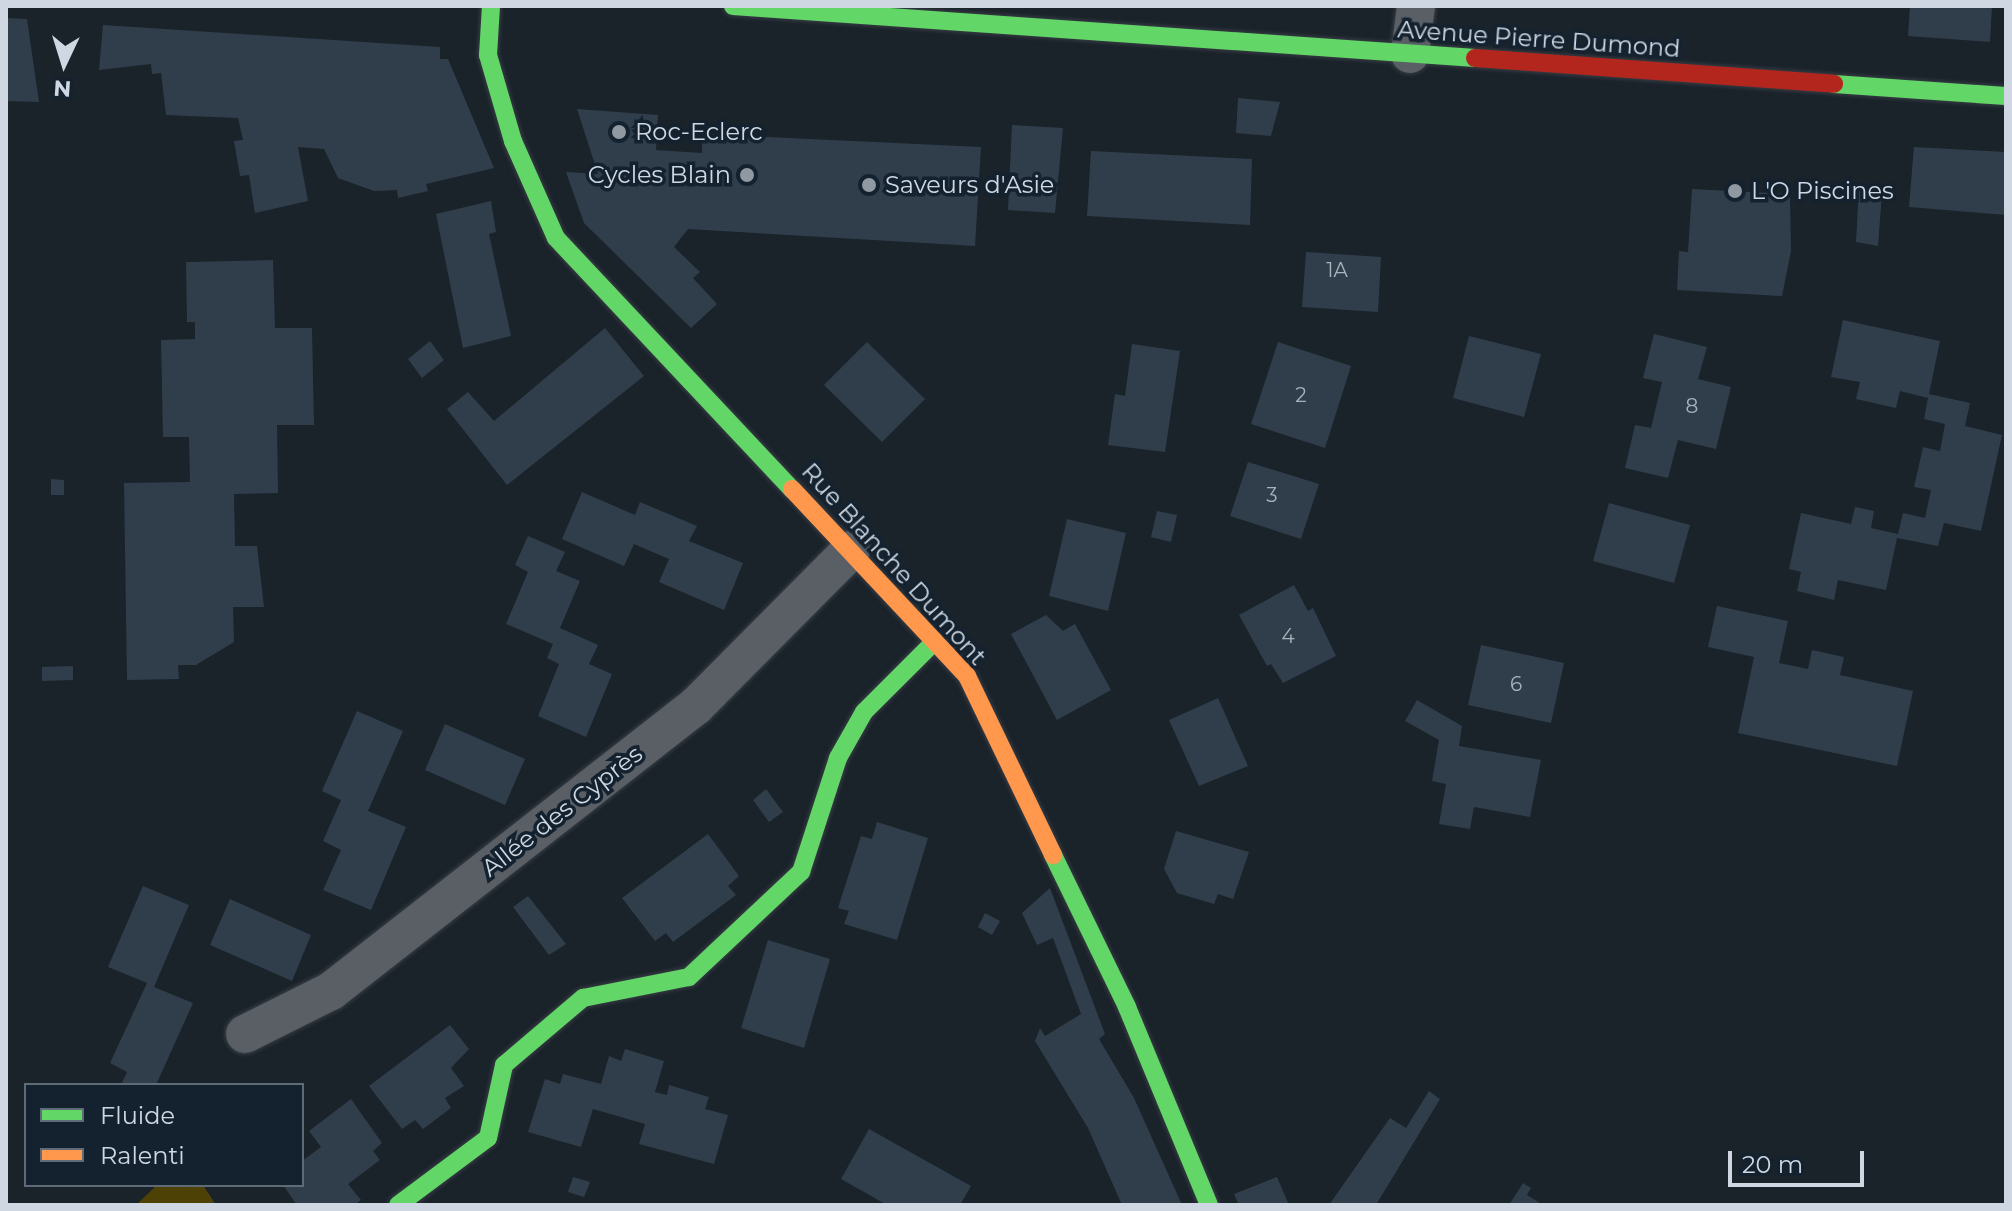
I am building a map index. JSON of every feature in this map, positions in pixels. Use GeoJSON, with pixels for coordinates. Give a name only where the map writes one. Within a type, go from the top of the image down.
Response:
{"type":"FeatureCollection","features":[{"type":"Feature","properties":{"kind":"street","name":"Rue Blanche Dumont"},"geometry":{"type":"LineString","coordinates":[[491,6],[488,55],[513,141],[556,238],[967,676],[1127,1007],[1209,1205]]}},
{"type":"Feature","properties":{"kind":"street","name":"Avenue Pierre Dumond"},"geometry":{"type":"LineString","coordinates":[[733,6],[2006,96]]}},
{"type":"Feature","properties":{"kind":"street"},"geometry":{"type":"LineString","coordinates":[[1410,54],[1416,6]]}},
{"type":"Feature","properties":{"kind":"street","name":"Allée des Cyprès"},"geometry":{"type":"LineString","coordinates":[[245,1034],[331,991],[696,706],[851,550]]}},
{"type":"Feature","properties":{"kind":"street"},"geometry":{"type":"LineString","coordinates":[[398,1205],[488,1138],[504,1065],[583,998],[689,977],[801,872],[838,758],[857,724],[935,641]]}},
{"type":"Feature","properties":{"kind":"shaded area"},"geometry":{"type":"Polygon","coordinates":[[[155,1187],[204,1187],[216,1205],[136,1205],[155,1187]]]}},
{"type":"Feature","properties":{"kind":"building"},"geometry":{"type":"Polygon","coordinates":[[[1910,6],[1992,6],[1990,42],[1908,36],[1910,6]]]}},
{"type":"Feature","properties":{"kind":"building"},"geometry":{"type":"Polygon","coordinates":[[[6,18],[27,19],[39,102],[6,101],[6,18]]]}},
{"type":"Feature","properties":{"kind":"building"},"geometry":{"type":"Polygon","coordinates":[[[103,25],[440,47],[440,59],[448,59],[494,168],[426,184],[428,191],[398,198],[397,190],[374,191],[338,178],[324,149],[298,147],[308,201],[255,213],[249,175],[240,176],[234,141],[243,140],[238,118],[166,115],[161,73],[152,74],[151,64],[99,70],[103,25]]]}},
{"type":"Feature","properties":{"kind":"building"},"geometry":{"type":"Polygon","coordinates":[[[1238,98],[1280,102],[1271,136],[1236,133],[1238,98]]]}},
{"type":"Feature","properties":{"kind":"building"},"geometry":{"type":"Polygon","coordinates":[[[577,109],[658,115],[656,150],[702,153],[702,134],[981,147],[975,246],[688,229],[674,247],[700,272],[693,278],[717,304],[691,328],[584,223],[566,172],[598,174],[577,109]]]}},
{"type":"Feature","properties":{"kind":"building"},"geometry":{"type":"Polygon","coordinates":[[[1012,125],[1063,128],[1055,213],[1008,210],[1012,125]]]}},
{"type":"Feature","properties":{"kind":"building"},"geometry":{"type":"Polygon","coordinates":[[[1914,147],[2006,152],[2006,215],[1909,207],[1914,147]]]}},
{"type":"Feature","properties":{"kind":"building"},"geometry":{"type":"Polygon","coordinates":[[[1091,151],[1252,159],[1250,225],[1087,216],[1091,151]]]}},
{"type":"Feature","properties":{"kind":"building"},"geometry":{"type":"Polygon","coordinates":[[[1859,187],[1882,193],[1878,246],[1856,242],[1859,187]]]}},
{"type":"Feature","properties":{"kind":"building"},"geometry":{"type":"Polygon","coordinates":[[[1692,189],[1790,194],[1791,251],[1782,296],[1677,290],[1679,251],[1688,252],[1692,189]]]}},
{"type":"Feature","properties":{"kind":"building"},"geometry":{"type":"Polygon","coordinates":[[[491,201],[496,232],[489,234],[511,336],[463,348],[436,214],[491,201]]]}},
{"type":"Feature","properties":{"kind":"building"},"geometry":{"type":"Polygon","coordinates":[[[1306,252],[1381,257],[1378,312],[1302,307],[1306,252]]]}},
{"type":"Feature","properties":{"kind":"building"},"geometry":{"type":"Polygon","coordinates":[[[273,260],[275,328],[312,328],[314,425],[277,425],[278,493],[234,494],[235,546],[257,546],[264,607],[233,607],[234,642],[196,665],[178,665],[179,679],[127,680],[124,483],[190,482],[189,437],[163,437],[161,340],[195,339],[195,322],[187,322],[186,262],[273,260]]]}},
{"type":"Feature","properties":{"kind":"building"},"geometry":{"type":"Polygon","coordinates":[[[1843,320],[1940,341],[1929,394],[1970,403],[1965,426],[2002,435],[1981,531],[1944,523],[1938,546],[1897,538],[1886,590],[1838,580],[1834,600],[1797,591],[1801,572],[1789,569],[1801,513],[1851,524],[1855,507],[1874,511],[1871,528],[1898,534],[1903,513],[1925,518],[1931,490],[1914,487],[1923,447],[1940,451],[1945,424],[1924,419],[1928,398],[1900,391],[1896,408],[1856,399],[1860,382],[1831,377],[1843,320]]]}},
{"type":"Feature","properties":{"kind":"building"},"geometry":{"type":"Polygon","coordinates":[[[605,328],[644,376],[507,485],[447,409],[468,392],[494,421],[605,328]]]}},
{"type":"Feature","properties":{"kind":"building"},"geometry":{"type":"Polygon","coordinates":[[[1654,334],[1707,347],[1698,379],[1731,387],[1716,449],[1678,440],[1668,478],[1625,468],[1635,425],[1651,428],[1662,382],[1643,378],[1654,334]]]}},
{"type":"Feature","properties":{"kind":"building"},"geometry":{"type":"Polygon","coordinates":[[[1469,336],[1541,354],[1524,417],[1453,398],[1469,336]]]}},
{"type":"Feature","properties":{"kind":"building"},"geometry":{"type":"Polygon","coordinates":[[[430,341],[444,360],[422,378],[408,359],[430,341]]]}},
{"type":"Feature","properties":{"kind":"building"},"geometry":{"type":"Polygon","coordinates":[[[867,342],[925,399],[882,442],[824,385],[867,342]]]}},
{"type":"Feature","properties":{"kind":"building"},"geometry":{"type":"Polygon","coordinates":[[[1278,342],[1351,366],[1325,448],[1251,424],[1278,342]]]}},
{"type":"Feature","properties":{"kind":"building"},"geometry":{"type":"Polygon","coordinates":[[[1132,344],[1180,351],[1165,452],[1108,445],[1115,394],[1125,396],[1132,344]]]}},
{"type":"Feature","properties":{"kind":"building"},"geometry":{"type":"Polygon","coordinates":[[[1248,462],[1319,484],[1301,539],[1230,516],[1248,462]]]}},
{"type":"Feature","properties":{"kind":"building"},"geometry":{"type":"Polygon","coordinates":[[[51,479],[64,480],[64,495],[51,495],[51,479]]]}},
{"type":"Feature","properties":{"kind":"building"},"geometry":{"type":"Polygon","coordinates":[[[582,492],[635,515],[640,502],[697,526],[689,541],[743,563],[724,610],[659,582],[669,559],[634,544],[624,566],[562,539],[582,492]]]}},
{"type":"Feature","properties":{"kind":"building"},"geometry":{"type":"Polygon","coordinates":[[[1609,503],[1690,525],[1674,583],[1593,561],[1609,503]]]}},
{"type":"Feature","properties":{"kind":"building"},"geometry":{"type":"Polygon","coordinates":[[[1157,511],[1177,515],[1171,542],[1151,537],[1157,511]]]}},
{"type":"Feature","properties":{"kind":"building"},"geometry":{"type":"Polygon","coordinates":[[[1067,519],[1126,533],[1108,611],[1049,596],[1067,519]]]}},
{"type":"Feature","properties":{"kind":"building"},"geometry":{"type":"Polygon","coordinates":[[[528,536],[565,552],[556,571],[580,581],[560,628],[598,645],[589,664],[612,674],[586,737],[538,716],[559,664],[547,658],[553,644],[506,624],[528,572],[515,565],[528,536]]]}},
{"type":"Feature","properties":{"kind":"building"},"geometry":{"type":"Polygon","coordinates":[[[1294,585],[1308,611],[1313,608],[1336,656],[1283,683],[1271,664],[1267,666],[1239,615],[1294,585]]]}},
{"type":"Feature","properties":{"kind":"building"},"geometry":{"type":"Polygon","coordinates":[[[1717,606],[1788,621],[1779,663],[1808,669],[1812,650],[1844,657],[1840,675],[1913,691],[1897,766],[1738,733],[1754,657],[1708,647],[1717,606]]]}},
{"type":"Feature","properties":{"kind":"building"},"geometry":{"type":"Polygon","coordinates":[[[1046,615],[1063,631],[1075,624],[1111,690],[1057,720],[1011,634],[1046,615]]]}},
{"type":"Feature","properties":{"kind":"building"},"geometry":{"type":"Polygon","coordinates":[[[1481,645],[1564,663],[1551,723],[1468,705],[1481,645]]]}},
{"type":"Feature","properties":{"kind":"building"},"geometry":{"type":"Polygon","coordinates":[[[73,666],[73,680],[42,681],[42,667],[73,666]]]}},
{"type":"Feature","properties":{"kind":"building"},"geometry":{"type":"Polygon","coordinates":[[[1218,698],[1248,766],[1199,786],[1169,720],[1218,698]]]}},
{"type":"Feature","properties":{"kind":"building"},"geometry":{"type":"Polygon","coordinates":[[[1417,700],[1462,726],[1459,746],[1541,760],[1530,817],[1474,807],[1470,829],[1439,824],[1446,784],[1432,781],[1439,740],[1405,721],[1417,700]]]}},
{"type":"Feature","properties":{"kind":"building"},"geometry":{"type":"Polygon","coordinates":[[[357,711],[403,731],[368,811],[406,827],[371,910],[323,890],[341,850],[323,841],[341,800],[322,791],[357,711]]]}},
{"type":"Feature","properties":{"kind":"building"},"geometry":{"type":"Polygon","coordinates":[[[445,724],[525,759],[505,805],[425,770],[445,724]]]}},
{"type":"Feature","properties":{"kind":"building"},"geometry":{"type":"Polygon","coordinates":[[[766,789],[783,812],[769,822],[753,800],[766,789]]]}},
{"type":"Feature","properties":{"kind":"building"},"geometry":{"type":"Polygon","coordinates":[[[877,822],[928,838],[897,940],[844,924],[849,911],[838,908],[861,836],[872,839],[877,822]]]}},
{"type":"Feature","properties":{"kind":"building"},"geometry":{"type":"Polygon","coordinates":[[[1176,831],[1249,852],[1233,899],[1218,894],[1214,904],[1177,893],[1164,869],[1176,831]]]}},
{"type":"Feature","properties":{"kind":"building"},"geometry":{"type":"Polygon","coordinates":[[[708,834],[739,876],[728,886],[736,895],[673,942],[666,933],[655,941],[622,898],[708,834]]]}},
{"type":"Feature","properties":{"kind":"building"},"geometry":{"type":"Polygon","coordinates":[[[143,886],[189,905],[154,987],[193,1003],[157,1083],[122,1083],[127,1072],[110,1063],[147,983],[108,967],[143,886]]]}},
{"type":"Feature","properties":{"kind":"building"},"geometry":{"type":"Polygon","coordinates":[[[1050,888],[1105,1034],[1099,1039],[1134,1098],[1182,1205],[1122,1205],[1088,1128],[1035,1041],[1040,1028],[1045,1036],[1081,1014],[1053,938],[1037,945],[1022,913],[1050,888]]]}},
{"type":"Feature","properties":{"kind":"building"},"geometry":{"type":"Polygon","coordinates":[[[528,896],[566,944],[549,955],[513,907],[528,896]]]}},
{"type":"Feature","properties":{"kind":"building"},"geometry":{"type":"Polygon","coordinates":[[[230,899],[311,935],[292,981],[210,945],[230,899]]]}},
{"type":"Feature","properties":{"kind":"building"},"geometry":{"type":"Polygon","coordinates":[[[985,913],[1000,921],[992,935],[978,927],[985,913]]]}},
{"type":"Feature","properties":{"kind":"building"},"geometry":{"type":"Polygon","coordinates":[[[768,940],[830,959],[804,1048],[741,1028],[768,940]]]}},
{"type":"Feature","properties":{"kind":"building"},"geometry":{"type":"Polygon","coordinates":[[[450,1025],[469,1049],[451,1068],[464,1086],[445,1098],[451,1108],[423,1129],[415,1120],[402,1129],[369,1086],[450,1025]]]}},
{"type":"Feature","properties":{"kind":"building"},"geometry":{"type":"Polygon","coordinates":[[[625,1049],[664,1061],[655,1092],[667,1095],[669,1085],[709,1097],[705,1109],[728,1115],[714,1164],[639,1144],[645,1124],[593,1109],[581,1147],[528,1132],[545,1079],[560,1084],[563,1074],[601,1084],[609,1056],[621,1061],[625,1049]]]}},
{"type":"Feature","properties":{"kind":"building"},"geometry":{"type":"Polygon","coordinates":[[[1429,1091],[1440,1099],[1376,1205],[1329,1205],[1390,1118],[1406,1128],[1429,1091]]]}},
{"type":"Feature","properties":{"kind":"building"},"geometry":{"type":"Polygon","coordinates":[[[351,1099],[382,1143],[373,1151],[380,1160],[348,1184],[361,1200],[354,1205],[297,1205],[284,1187],[304,1187],[304,1160],[321,1147],[309,1131],[351,1099]]]}},
{"type":"Feature","properties":{"kind":"building"},"geometry":{"type":"Polygon","coordinates":[[[869,1129],[971,1186],[960,1205],[887,1205],[841,1179],[869,1129]]]}},
{"type":"Feature","properties":{"kind":"building"},"geometry":{"type":"Polygon","coordinates":[[[573,1177],[590,1182],[584,1197],[568,1192],[573,1177]]]}},
{"type":"Feature","properties":{"kind":"building"},"geometry":{"type":"Polygon","coordinates":[[[1277,1177],[1289,1205],[1239,1205],[1234,1194],[1277,1177]]]}},
{"type":"Feature","properties":{"kind":"building"},"geometry":{"type":"Polygon","coordinates":[[[1523,1183],[1531,1188],[1527,1195],[1543,1205],[1509,1205],[1523,1183]]]}},
{"type":"Feature","properties":{"kind":"traffic: fast"},"geometry":{"type":"LineString","coordinates":[[491,6],[488,55],[513,141],[556,238],[792,489]]}},
{"type":"Feature","properties":{"kind":"traffic: fast"},"geometry":{"type":"LineString","coordinates":[[733,6],[1475,58]]}},
{"type":"Feature","properties":{"kind":"traffic: fast"},"geometry":{"type":"LineString","coordinates":[[1834,84],[2006,96]]}},
{"type":"Feature","properties":{"kind":"traffic: fast"},"geometry":{"type":"LineString","coordinates":[[398,1205],[488,1138],[504,1065],[583,998],[689,977],[801,872],[838,758],[864,712],[935,641]]}},
{"type":"Feature","properties":{"kind":"traffic: fast"},"geometry":{"type":"LineString","coordinates":[[1053,855],[1127,1007],[1209,1205]]}},
{"type":"Feature","properties":{"kind":"traffic: slow"},"geometry":{"type":"LineString","coordinates":[[792,489],[967,676],[1053,855]]}},
{"type":"Feature","properties":{"kind":"traffic: jam"},"geometry":{"type":"LineString","coordinates":[[1475,58],[1834,84]]}},
{"type":"Feature","properties":{"kind":"place","name":"Roc-Eclerc"},"geometry":{"type":"Point","coordinates":[619,132]}},
{"type":"Feature","properties":{"kind":"place","name":"Cycles Blain"},"geometry":{"type":"Point","coordinates":[747,175]}},
{"type":"Feature","properties":{"kind":"place","name":"Saveurs d'Asie"},"geometry":{"type":"Point","coordinates":[869,185]}},
{"type":"Feature","properties":{"kind":"place","name":"L'O Piscines"},"geometry":{"type":"Point","coordinates":[1735,191]}}]}
